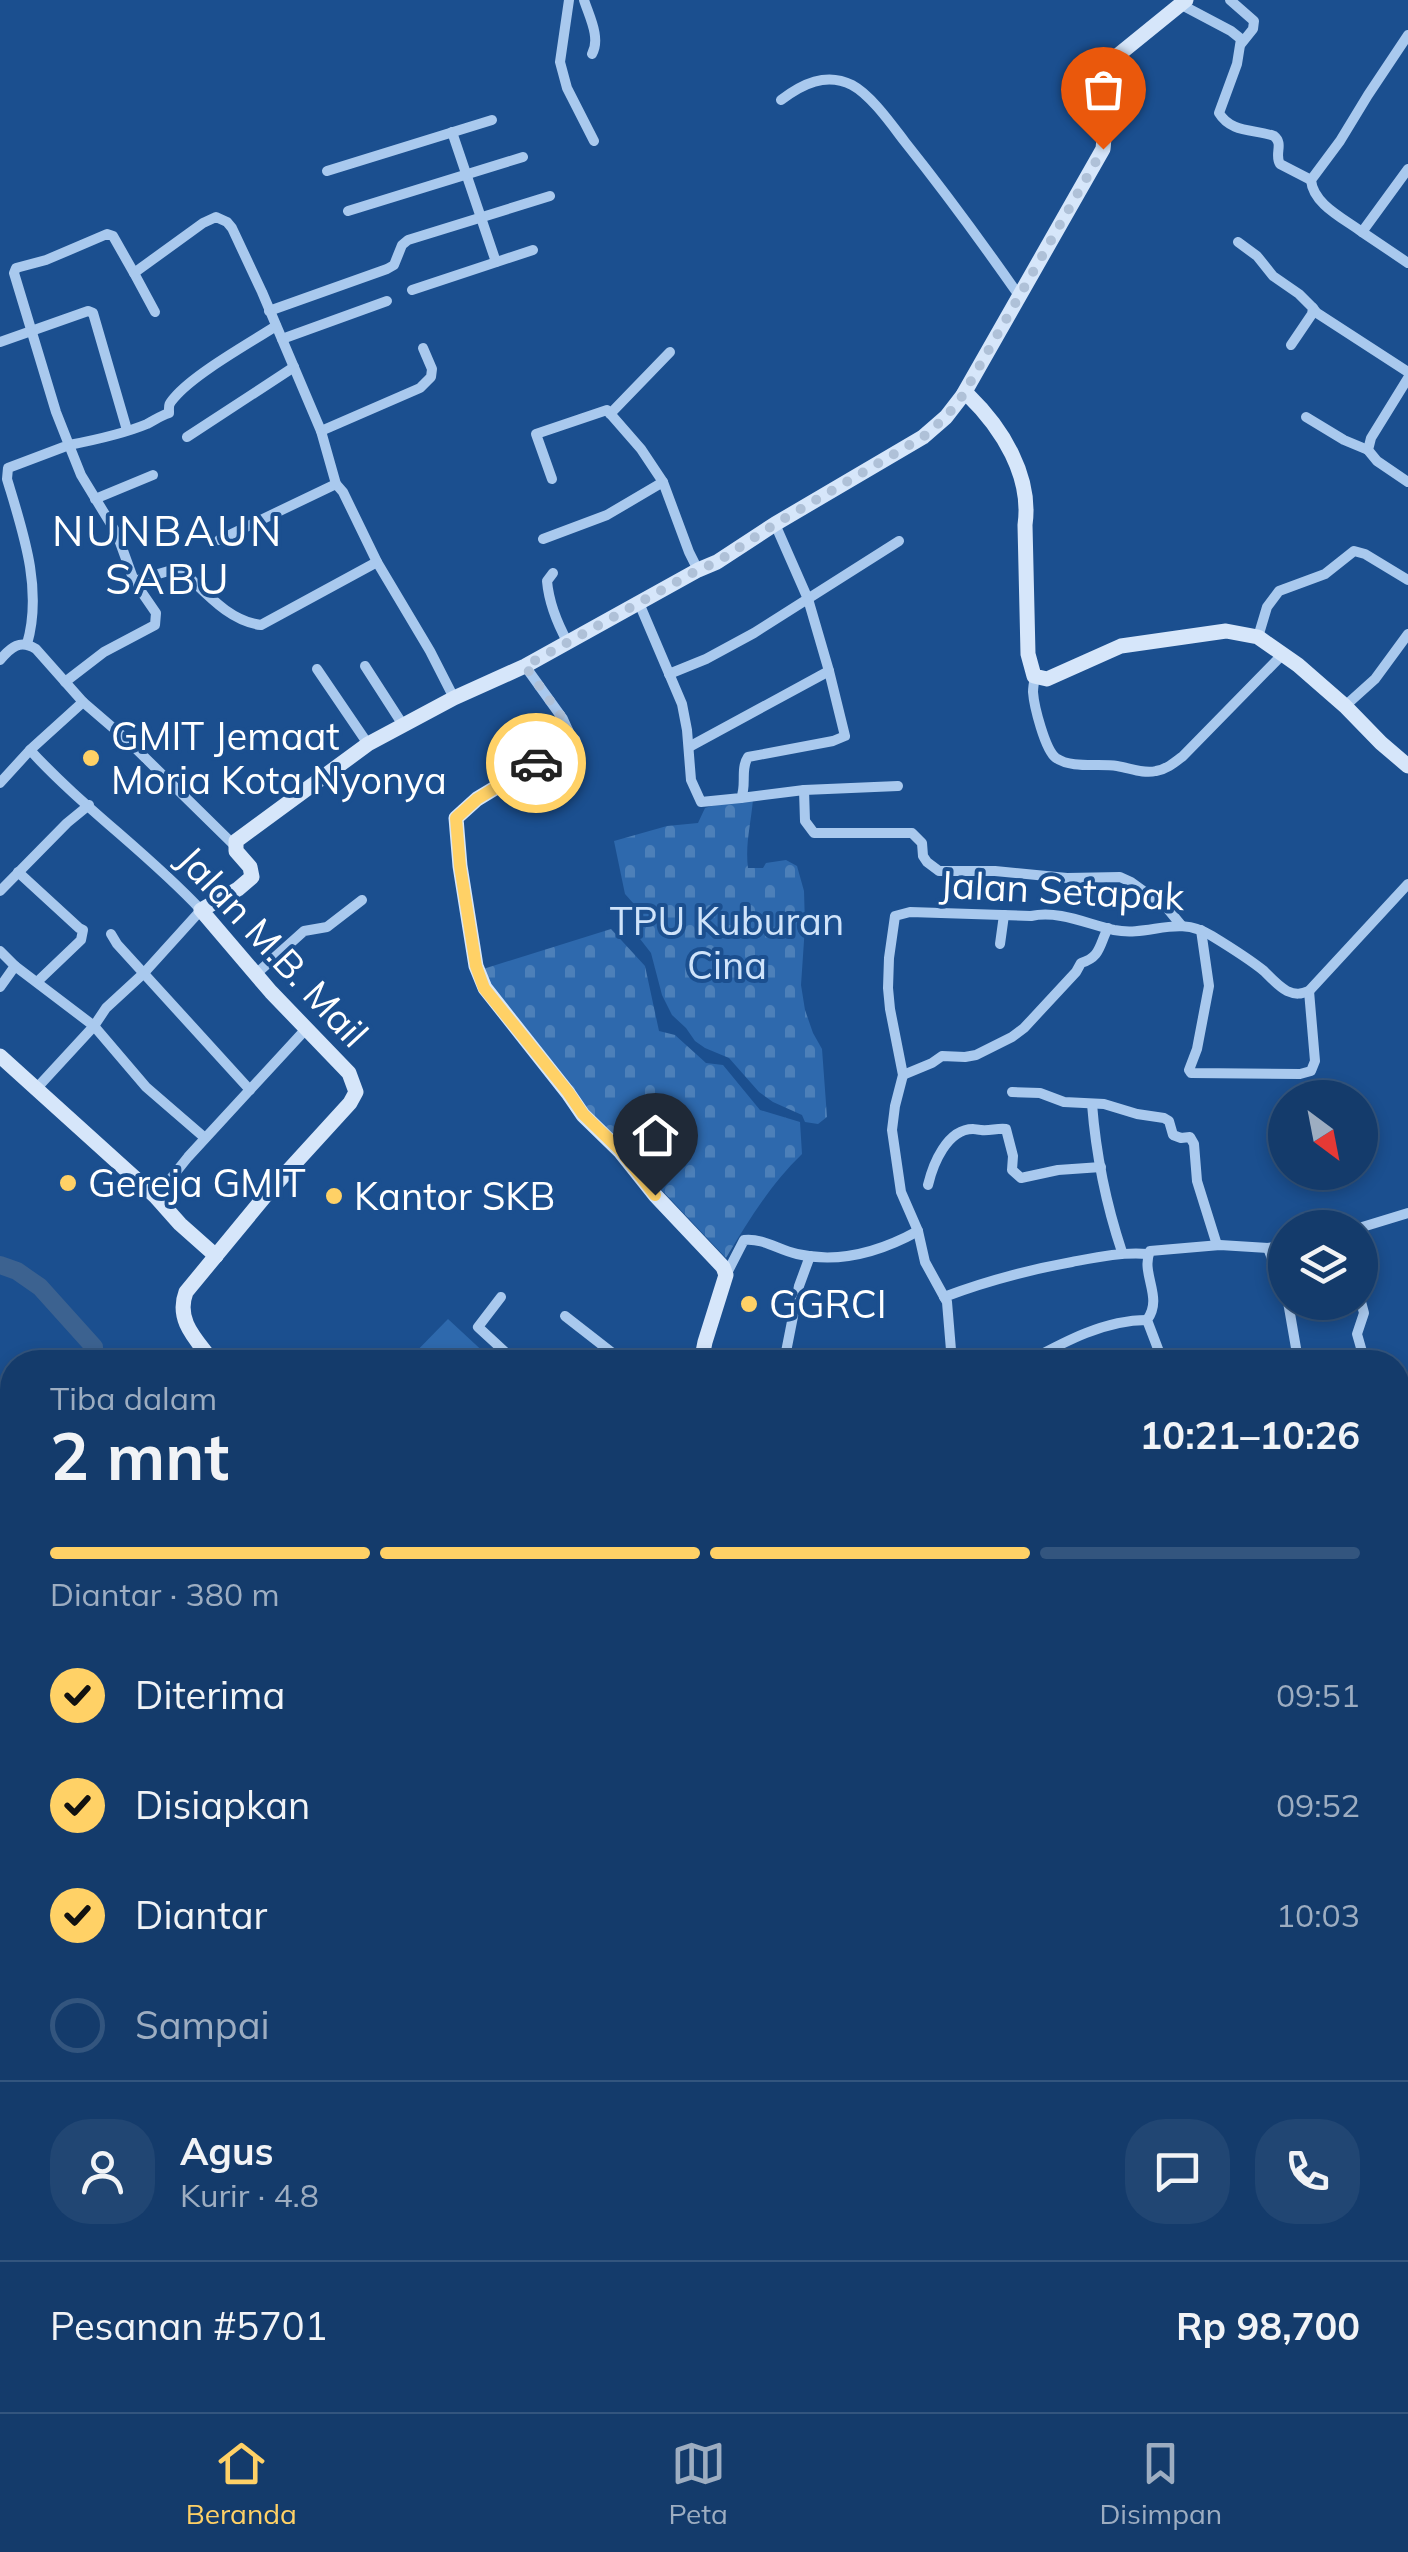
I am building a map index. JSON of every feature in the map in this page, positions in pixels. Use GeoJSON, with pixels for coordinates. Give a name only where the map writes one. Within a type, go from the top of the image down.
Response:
{"type":"FeatureCollection","features":[{"type":"Feature","properties":{"kind":"street"},"geometry":{"type":"LineString","coordinates":[[569,0],[560,62],[568,88],[594,140]]}},
{"type":"Feature","properties":{"kind":"street"},"geometry":{"type":"LineString","coordinates":[[584,0],[595,36],[592,54]]}},
{"type":"Feature","properties":{"kind":"street"},"geometry":{"type":"LineString","coordinates":[[1230,0],[1254,21],[1253,29],[1239,46]]}},
{"type":"Feature","properties":{"kind":"street"},"geometry":{"type":"LineString","coordinates":[[35,1090],[106,1008],[202,910],[252,876],[253,871],[237,854],[235,846],[244,833],[368,744],[525,666],[717,562],[923,437],[946,417],[963,395],[1103,149],[1101,122],[1089,98],[1088,86],[1096,73],[1183,2],[1241,39],[1221,118],[1229,126],[1274,136],[1280,144],[1280,164],[1311,180]]}},
{"type":"Feature","properties":{"kind":"street"},"geometry":{"type":"LineString","coordinates":[[1408,36],[1311,180],[1318,200],[1408,263]]}},
{"type":"Feature","properties":{"kind":"street"},"geometry":{"type":"LineString","coordinates":[[781,100],[797,88],[820,80],[834,80],[859,91],[890,122],[941,187],[1020,297]]}},
{"type":"Feature","properties":{"kind":"street"},"geometry":{"type":"LineString","coordinates":[[328,172],[492,120]]}},
{"type":"Feature","properties":{"kind":"street"},"geometry":{"type":"LineString","coordinates":[[452,132],[496,262]]}},
{"type":"Feature","properties":{"kind":"street"},"geometry":{"type":"LineString","coordinates":[[348,211],[523,156]]}},
{"type":"Feature","properties":{"kind":"street"},"geometry":{"type":"LineString","coordinates":[[1362,232],[1408,170]]}},
{"type":"Feature","properties":{"kind":"street"},"geometry":{"type":"LineString","coordinates":[[269,311],[394,265],[408,240],[550,196]]}},
{"type":"Feature","properties":{"kind":"street"},"geometry":{"type":"LineString","coordinates":[[134,273],[203,223],[218,217],[232,228],[321,431],[336,484],[454,698]]}},
{"type":"Feature","properties":{"kind":"street"},"geometry":{"type":"LineString","coordinates":[[0,276],[109,234],[154,312]]}},
{"type":"Feature","properties":{"kind":"street"},"geometry":{"type":"LineString","coordinates":[[1238,242],[1317,313],[1408,375],[1368,450]]}},
{"type":"Feature","properties":{"kind":"street"},"geometry":{"type":"LineString","coordinates":[[412,290],[533,250]]}},
{"type":"Feature","properties":{"kind":"street"},"geometry":{"type":"LineString","coordinates":[[14,272],[56,412],[81,475],[117,534],[134,581],[156,613],[155,625],[104,652],[65,682]]}},
{"type":"Feature","properties":{"kind":"street"},"geometry":{"type":"LineString","coordinates":[[282,338],[387,301]]}},
{"type":"Feature","properties":{"kind":"street"},"geometry":{"type":"LineString","coordinates":[[1292,344],[1313,308]]}},
{"type":"Feature","properties":{"kind":"street"},"geometry":{"type":"LineString","coordinates":[[0,342],[93,312],[127,430]]}},
{"type":"Feature","properties":{"kind":"street"},"geometry":{"type":"LineString","coordinates":[[27,644],[34,614],[32,582],[28,548],[8,468],[69,445],[150,423],[168,413],[170,402],[192,383],[276,326]]}},
{"type":"Feature","properties":{"kind":"street"},"geometry":{"type":"LineString","coordinates":[[321,431],[420,388],[431,378],[432,369],[423,348]]}},
{"type":"Feature","properties":{"kind":"street"},"geometry":{"type":"LineString","coordinates":[[610,414],[670,352]]}},
{"type":"Feature","properties":{"kind":"street"},"geometry":{"type":"LineString","coordinates":[[187,437],[294,367]]}},
{"type":"Feature","properties":{"kind":"street"},"geometry":{"type":"LineString","coordinates":[[963,395],[968,395],[1004,440],[1025,488],[1028,654],[1035,676],[1036,705],[1046,744],[1054,757],[1070,763],[1144,772],[1170,766],[1283,654]]}},
{"type":"Feature","properties":{"kind":"street"},"geometry":{"type":"LineString","coordinates":[[552,479],[536,434],[607,410],[663,482],[698,570]]}},
{"type":"Feature","properties":{"kind":"street"},"geometry":{"type":"LineString","coordinates":[[1306,417],[1368,450],[1408,482]]}},
{"type":"Feature","properties":{"kind":"street"},"geometry":{"type":"LineString","coordinates":[[95,500],[153,475]]}},
{"type":"Feature","properties":{"kind":"street"},"geometry":{"type":"LineString","coordinates":[[543,539],[607,515],[663,482]]}},
{"type":"Feature","properties":{"kind":"street"},"geometry":{"type":"LineString","coordinates":[[219,540],[336,484]]}},
{"type":"Feature","properties":{"kind":"street"},"geometry":{"type":"LineString","coordinates":[[741,798],[748,757],[845,736],[808,599],[775,524]]}},
{"type":"Feature","properties":{"kind":"street"},"geometry":{"type":"LineString","coordinates":[[669,674],[718,652],[899,540]]}},
{"type":"Feature","properties":{"kind":"street"},"geometry":{"type":"LineString","coordinates":[[1258,637],[1266,606],[1279,591],[1325,574],[1354,551],[1408,580]]}},
{"type":"Feature","properties":{"kind":"street"},"geometry":{"type":"LineString","coordinates":[[134,581],[180,568],[230,612],[261,626],[376,562]]}},
{"type":"Feature","properties":{"kind":"street"},"geometry":{"type":"LineString","coordinates":[[553,572],[547,581],[548,593],[568,643]]}},
{"type":"Feature","properties":{"kind":"street"},"geometry":{"type":"LineString","coordinates":[[638,603],[682,704],[691,780],[702,802],[804,790],[898,786]]}},
{"type":"Feature","properties":{"kind":"street"},"geometry":{"type":"LineString","coordinates":[[1035,676],[1047,679],[1121,646],[1226,632],[1258,637],[1404,757]]}},
{"type":"Feature","properties":{"kind":"street"},"geometry":{"type":"LineString","coordinates":[[1345,706],[1375,678],[1408,634]]}},
{"type":"Feature","properties":{"kind":"street"},"geometry":{"type":"LineString","coordinates":[[0,660],[14,646],[27,644],[36,649],[83,702],[235,846]]}},
{"type":"Feature","properties":{"kind":"street"},"geometry":{"type":"LineString","coordinates":[[365,666],[403,725]]}},
{"type":"Feature","properties":{"kind":"street"},"geometry":{"type":"LineString","coordinates":[[525,666],[563,719],[573,741],[477,799],[456,818],[476,966],[484,988],[583,1114],[620,1150],[726,1275]]}},
{"type":"Feature","properties":{"kind":"street"},"geometry":{"type":"LineString","coordinates":[[317,669],[368,744]]}},
{"type":"Feature","properties":{"kind":"street"},"geometry":{"type":"LineString","coordinates":[[689,747],[830,671]]}},
{"type":"Feature","properties":{"kind":"street"},"geometry":{"type":"LineString","coordinates":[[0,783],[83,702]]}},
{"type":"Feature","properties":{"kind":"street","name":"Jalan M.B. Mail"},"geometry":{"type":"LineString","coordinates":[[30,750],[58,780],[182,889],[355,1086],[355,1096],[216,1256]]}},
{"type":"Feature","properties":{"kind":"street"},"geometry":{"type":"LineString","coordinates":[[804,790],[805,821],[814,833],[912,833],[922,842],[927,862],[939,871],[1120,877],[1167,908],[1181,925]]}},
{"type":"Feature","properties":{"kind":"street"},"geometry":{"type":"LineString","coordinates":[[0,890],[89,805]]}},
{"type":"Feature","properties":{"kind":"street"},"geometry":{"type":"LineString","coordinates":[[18,872],[84,930],[81,940],[38,982]]}},
{"type":"Feature","properties":{"kind":"street"},"geometry":{"type":"LineString","coordinates":[[1310,992],[1408,884]]}},
{"type":"Feature","properties":{"kind":"street"},"geometry":{"type":"LineString","coordinates":[[256,974],[304,931],[327,927],[362,900]]}},
{"type":"Feature","properties":{"kind":"street","name":"Jalan Setapak"},"geometry":{"type":"LineString","coordinates":[[951,1350],[944,1297],[922,1257],[918,1230],[901,1192],[892,1130],[903,1075],[890,1009],[888,958],[895,916],[910,912],[1041,914],[1118,931],[1181,925],[1201,929],[1247,958],[1289,992],[1310,992],[1315,1061],[1311,1071],[1283,1074],[1189,1070],[1204,1020],[1209,986],[1201,929]]}},
{"type":"Feature","properties":{"kind":"street"},"geometry":{"type":"LineString","coordinates":[[1000,944],[1004,915]]}},
{"type":"Feature","properties":{"kind":"street"},"geometry":{"type":"LineString","coordinates":[[903,1075],[942,1056],[976,1055],[1012,1037],[1081,963],[1093,959],[1108,928]]}},
{"type":"Feature","properties":{"kind":"street"},"geometry":{"type":"LineString","coordinates":[[111,934],[250,1090]]}},
{"type":"Feature","properties":{"kind":"street"},"geometry":{"type":"LineString","coordinates":[[0,951],[94,1026],[146,1086],[204,1138]]}},
{"type":"Feature","properties":{"kind":"street"},"geometry":{"type":"LineString","coordinates":[[0,986],[15,966]]}},
{"type":"Feature","properties":{"kind":"street"},"geometry":{"type":"LineString","coordinates":[[156,1198],[204,1138],[306,1029]]}},
{"type":"Feature","properties":{"kind":"street"},"geometry":{"type":"LineString","coordinates":[[0,1056],[216,1256],[186,1292],[181,1308],[186,1326],[204,1350]]}},
{"type":"Feature","properties":{"kind":"street"},"geometry":{"type":"LineString","coordinates":[[1012,1092],[1029,1092],[1064,1102],[1110,1105],[1169,1121],[1173,1135],[1190,1137],[1194,1144],[1197,1182],[1217,1245]]}},
{"type":"Feature","properties":{"kind":"street"},"geometry":{"type":"LineString","coordinates":[[1092,1104],[1102,1182],[1122,1252]]}},
{"type":"Feature","properties":{"kind":"street"},"geometry":{"type":"LineString","coordinates":[[928,1185],[948,1142],[958,1132],[972,1128],[1006,1129],[1013,1156],[1012,1170],[1020,1178],[1101,1167]]}},
{"type":"Feature","properties":{"kind":"street"},"geometry":{"type":"LineString","coordinates":[[1378,1222],[1408,1213]]}},
{"type":"Feature","properties":{"kind":"street"},"geometry":{"type":"LineString","coordinates":[[703,1350],[726,1275],[744,1240],[769,1243],[793,1254],[837,1258],[864,1254],[918,1230]]}},
{"type":"Feature","properties":{"kind":"street"},"geometry":{"type":"LineString","coordinates":[[944,1297],[992,1280],[1122,1252],[1148,1254],[1156,1249],[1217,1245],[1268,1248]]}},
{"type":"Feature","properties":{"kind":"street"},"geometry":{"type":"LineString","coordinates":[[1147,1320],[1154,1305],[1148,1254]]}},
{"type":"Feature","properties":{"kind":"street"},"geometry":{"type":"LineString","coordinates":[[786,1350],[799,1286],[810,1256]]}},
{"type":"Feature","properties":{"kind":"street"},"geometry":{"type":"LineString","coordinates":[[501,1297],[478,1327],[503,1350]]}},
{"type":"Feature","properties":{"kind":"street"},"geometry":{"type":"LineString","coordinates":[[565,1316],[609,1350]]}},
{"type":"Feature","properties":{"kind":"street"},"geometry":{"type":"LineString","coordinates":[[1052,1350],[1100,1328],[1147,1320]]}},
{"type":"Feature","properties":{"kind":"street"},"geometry":{"type":"LineString","coordinates":[[1147,1320],[1158,1350]]}},
{"type":"Feature","properties":{"kind":"street"},"geometry":{"type":"LineString","coordinates":[[1291,1320],[1296,1350]]}},
{"type":"Feature","properties":{"kind":"street"},"geometry":{"type":"LineString","coordinates":[[1361,1350],[1356,1334],[1362,1320]]}},
{"type":"Feature","properties":{"kind":"green space","name":"TPU Kuburan Cina"},"geometry":{"type":"Polygon","coordinates":[[[753,799],[748,868],[763,868],[766,863],[786,860],[797,866],[804,891],[801,985],[805,1010],[822,1049],[827,1117],[818,1124],[805,1122],[802,1115],[759,1092],[729,1058],[695,1041],[672,1015],[662,995],[651,953],[637,935],[634,904],[625,894],[614,841],[667,826],[698,823],[705,808],[753,799]]]}},
{"type":"Feature","properties":{"kind":"green space"},"geometry":{"type":"Polygon","coordinates":[[[611,929],[645,966],[659,1031],[675,1035],[706,1063],[723,1065],[760,1110],[800,1122],[802,1154],[770,1191],[726,1258],[589,1113],[480,970],[611,929]]]}},
{"type":"Feature","properties":{"kind":"green space"},"geometry":{"type":"Polygon","coordinates":[[[448,1319],[481,1350],[418,1350],[448,1319]]]}},
{"type":"Feature","properties":{"kind":"waterway"},"geometry":{"type":"LineString","coordinates":[[0,1265],[40,1287],[94,1350]]}},
{"type":"Feature","properties":{"kind":"way so far"},"geometry":{"type":"LineString","coordinates":[[536,763],[573,741],[563,719],[525,666],[717,562],[934,428],[963,395],[1103,149]]}},
{"type":"Feature","properties":{"kind":"place","name":"GMIT Jemaat Moria Kota Nyonya"},"geometry":{"type":"Point","coordinates":[91,758]}},
{"type":"Feature","properties":{"kind":"place","name":"Gereja GMIT"},"geometry":{"type":"Point","coordinates":[68,1183]}},
{"type":"Feature","properties":{"kind":"place","name":"Kantor SKB"},"geometry":{"type":"Point","coordinates":[334,1196]}},
{"type":"Feature","properties":{"kind":"place","name":"GGRCI"},"geometry":{"type":"Point","coordinates":[749,1304]}},
{"type":"Feature","properties":{"kind":"district","name":"NUNBAUN SABU"},"geometry":{"type":"Point","coordinates":[168,554]}},
{"type":"Feature","properties":{"kind":"route"},"geometry":{"type":"LineString","coordinates":[[536,763],[477,799],[456,818],[476,966],[484,988],[583,1114],[620,1150],[655,1195]]}}]}
